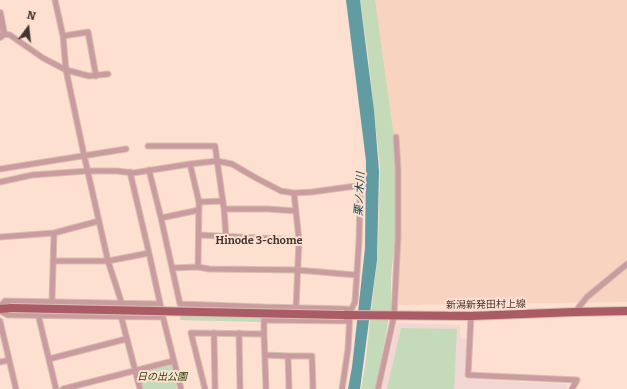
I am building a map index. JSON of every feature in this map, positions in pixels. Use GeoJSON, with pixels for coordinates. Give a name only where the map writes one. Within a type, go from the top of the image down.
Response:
{"type":"FeatureCollection","features":[{"type":"Feature","properties":{"kind":"main road","name":"新潟新発田村上線"},"geometry":{"type":"LineString","coordinates":[[0,309],[392,316],[470,316],[575,312],[627,312]]}},
{"type":"Feature","properties":{"kind":"street"},"geometry":{"type":"LineString","coordinates":[[55,0],[62,36],[66,70],[87,171],[108,261],[122,304],[121,316],[140,389]]}},
{"type":"Feature","properties":{"kind":"street"},"geometry":{"type":"LineString","coordinates":[[0,13],[2,35],[10,35],[43,58],[66,70],[89,76],[108,74]]}},
{"type":"Feature","properties":{"kind":"street"},"geometry":{"type":"LineString","coordinates":[[62,36],[88,32],[96,76]]}},
{"type":"Feature","properties":{"kind":"street"},"geometry":{"type":"LineString","coordinates":[[378,389],[392,316],[398,237],[398,169],[396,137]]}},
{"type":"Feature","properties":{"kind":"street"},"geometry":{"type":"LineString","coordinates":[[148,146],[215,146],[224,209],[226,236]]}},
{"type":"Feature","properties":{"kind":"street"},"geometry":{"type":"LineString","coordinates":[[0,169],[126,149]]}},
{"type":"Feature","properties":{"kind":"street"},"geometry":{"type":"LineString","coordinates":[[0,182],[32,175],[87,171],[130,172],[217,161],[232,164],[281,191],[294,193],[312,192],[356,186],[360,189],[360,210],[355,302],[349,315]]}},
{"type":"Feature","properties":{"kind":"street"},"geometry":{"type":"LineString","coordinates":[[190,164],[199,202],[198,267]]}},
{"type":"Feature","properties":{"kind":"street"},"geometry":{"type":"LineString","coordinates":[[149,170],[180,304],[347,309],[349,315],[348,349],[342,389]]}},
{"type":"Feature","properties":{"kind":"street"},"geometry":{"type":"LineString","coordinates":[[130,172],[181,389]]}},
{"type":"Feature","properties":{"kind":"street"},"geometry":{"type":"LineString","coordinates":[[294,193],[299,240],[296,308]]}},
{"type":"Feature","properties":{"kind":"street"},"geometry":{"type":"LineString","coordinates":[[199,202],[223,201]]}},
{"type":"Feature","properties":{"kind":"street"},"geometry":{"type":"LineString","coordinates":[[224,209],[296,210]]}},
{"type":"Feature","properties":{"kind":"street"},"geometry":{"type":"LineString","coordinates":[[161,218],[199,210]]}},
{"type":"Feature","properties":{"kind":"street"},"geometry":{"type":"LineString","coordinates":[[0,237],[54,233],[99,221]]}},
{"type":"Feature","properties":{"kind":"street"},"geometry":{"type":"LineString","coordinates":[[52,302],[54,233]]}},
{"type":"Feature","properties":{"kind":"street"},"geometry":{"type":"LineString","coordinates":[[199,235],[299,240]]}},
{"type":"Feature","properties":{"kind":"street"},"geometry":{"type":"LineString","coordinates":[[53,261],[108,261],[149,253]]}},
{"type":"Feature","properties":{"kind":"street"},"geometry":{"type":"LineString","coordinates":[[575,312],[587,297],[627,264]]}},
{"type":"Feature","properties":{"kind":"street"},"geometry":{"type":"LineString","coordinates":[[172,268],[198,267],[209,269],[297,270],[356,275]]}},
{"type":"Feature","properties":{"kind":"street"},"geometry":{"type":"LineString","coordinates":[[160,304],[5,301],[0,309],[8,314],[163,317]]}},
{"type":"Feature","properties":{"kind":"street"},"geometry":{"type":"LineString","coordinates":[[264,307],[266,389]]}},
{"type":"Feature","properties":{"kind":"street"},"geometry":{"type":"LineString","coordinates":[[38,314],[56,389]]}},
{"type":"Feature","properties":{"kind":"street"},"geometry":{"type":"LineString","coordinates":[[264,320],[349,315]]}},
{"type":"Feature","properties":{"kind":"street"},"geometry":{"type":"LineString","coordinates":[[470,316],[468,375],[577,380],[572,389]]}},
{"type":"Feature","properties":{"kind":"street"},"geometry":{"type":"LineString","coordinates":[[0,321],[16,389]]}},
{"type":"Feature","properties":{"kind":"street"},"geometry":{"type":"LineString","coordinates":[[205,389],[191,333],[264,334]]}},
{"type":"Feature","properties":{"kind":"street"},"geometry":{"type":"LineString","coordinates":[[214,333],[215,389]]}},
{"type":"Feature","properties":{"kind":"street"},"geometry":{"type":"LineString","coordinates":[[239,334],[240,389]]}},
{"type":"Feature","properties":{"kind":"street"},"geometry":{"type":"LineString","coordinates":[[49,359],[126,339]]}},
{"type":"Feature","properties":{"kind":"street"},"geometry":{"type":"LineString","coordinates":[[266,356],[312,356],[313,389]]}},
{"type":"Feature","properties":{"kind":"street"},"geometry":{"type":"LineString","coordinates":[[288,356],[289,389]]}},
{"type":"Feature","properties":{"kind":"street"},"geometry":{"type":"LineString","coordinates":[[0,362],[9,360]]}},
{"type":"Feature","properties":{"kind":"street"},"geometry":{"type":"LineString","coordinates":[[63,389],[174,361]]}},
{"type":"Feature","properties":{"kind":"shaded area"},"geometry":{"type":"Polygon","coordinates":[[[374,0],[627,0],[627,302],[399,305],[394,156],[374,0]]]}},
{"type":"Feature","properties":{"kind":"shaded area"},"geometry":{"type":"Polygon","coordinates":[[[397,323],[460,325],[460,338],[466,339],[464,379],[566,384],[568,389],[382,389],[397,323]]]}},
{"type":"Feature","properties":{"kind":"green space"},"geometry":{"type":"Polygon","coordinates":[[[360,0],[375,0],[394,138],[396,229],[391,277],[391,309],[376,389],[361,389],[365,367],[378,251],[380,167],[368,55],[360,0]]]}},
{"type":"Feature","properties":{"kind":"green space"},"geometry":{"type":"Polygon","coordinates":[[[182,308],[261,317],[261,322],[180,320],[182,308]]]}},
{"type":"Feature","properties":{"kind":"green space"},"geometry":{"type":"Polygon","coordinates":[[[401,328],[457,329],[454,389],[387,389],[401,328]]]}},
{"type":"Feature","properties":{"kind":"green space","name":"日の出公園"},"geometry":{"type":"Polygon","coordinates":[[[172,363],[177,389],[143,389],[138,371],[172,363]]]}},
{"type":"Feature","properties":{"kind":"water"},"geometry":{"type":"Polygon","coordinates":[[[346,0],[360,0],[374,110],[379,171],[377,260],[360,389],[348,389],[352,367],[365,248],[366,161],[346,0]]]}},
{"type":"Feature","properties":{"kind":"district","name":"Hinode 3-chome"},"geometry":{"type":"Point","coordinates":[259,241]}},
{"type":"Feature","properties":{"kind":"water label","name":"栗ノ木川"},"geometry":{"type":"Point","coordinates":[360,194]}}]}
